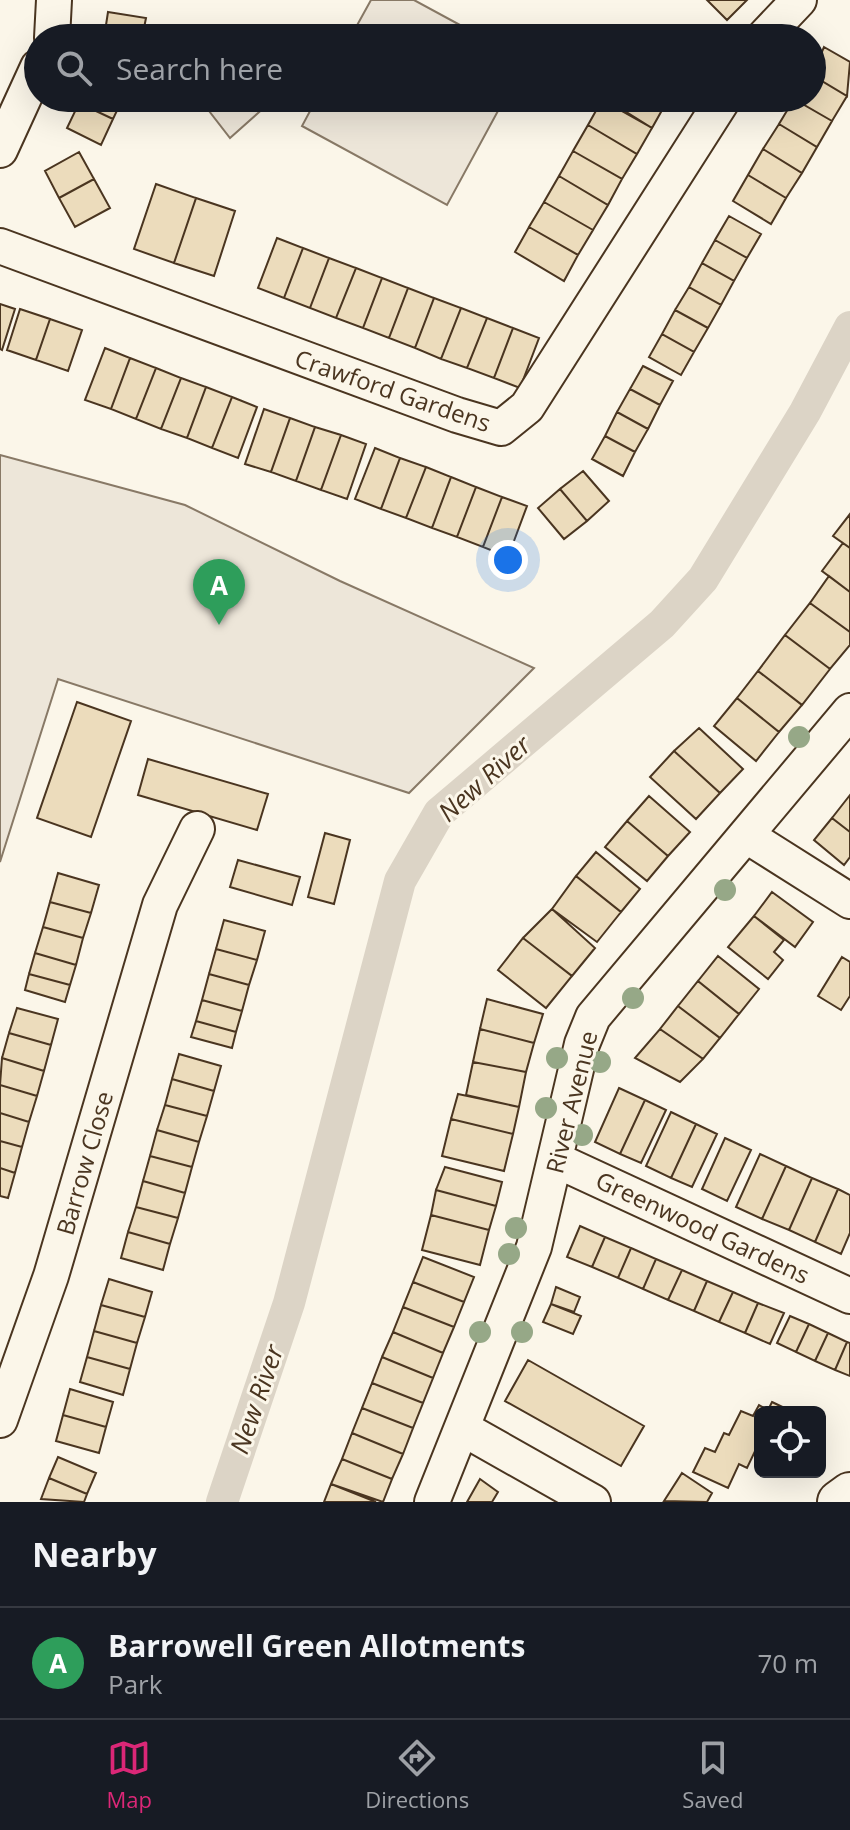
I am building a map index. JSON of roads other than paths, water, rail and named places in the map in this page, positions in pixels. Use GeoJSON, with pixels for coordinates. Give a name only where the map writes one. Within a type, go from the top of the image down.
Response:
{"type":"FeatureCollection","features":[{"type":"Feature","properties":{"kind":"main road"},"geometry":{"type":"LineString","coordinates":[[839,1502],[850,1494]]}},
{"type":"Feature","properties":{"kind":"street"},"geometry":{"type":"LineString","coordinates":[[53,24],[54,0]]}},
{"type":"Feature","properties":{"kind":"street"},"geometry":{"type":"LineString","coordinates":[[776,24],[799,0]]}},
{"type":"Feature","properties":{"kind":"street"},"geometry":{"type":"LineString","coordinates":[[0,150],[24,98]]}},
{"type":"Feature","properties":{"kind":"street","name":"Crawford Gardens"},"geometry":{"type":"LineString","coordinates":[[0,246],[457,415],[501,428],[527,407],[715,112]]}},
{"type":"Feature","properties":{"kind":"street","name":"River Avenue"},"geometry":{"type":"LineString","coordinates":[[432,1502],[534,1247],[582,1044],[593,1017],[850,711]]}},
{"type":"Feature","properties":{"kind":"street","name":"Barrow Close"},"geometry":{"type":"LineString","coordinates":[[0,1420],[51,1276],[160,905],[197,829]]}},
{"type":"Feature","properties":{"kind":"street"},"geometry":{"type":"LineString","coordinates":[[747,836],[850,901]]}},
{"type":"Feature","properties":{"kind":"street","name":"Greenwood Gardens"},"geometry":{"type":"LineString","coordinates":[[556,1160],[850,1296]]}},
{"type":"Feature","properties":{"kind":"street"},"geometry":{"type":"LineString","coordinates":[[462,1428],[593,1502]]}},
{"type":"Feature","properties":{"kind":"waterway","name":"New River"},"geometry":{"type":"LineString","coordinates":[[222,1502],[289,1303],[400,881],[439,813],[662,624],[703,579],[805,412],[850,327]]}},
{"type":"Feature","properties":{"kind":"place","name":"Barrowell Green Allotments"},"geometry":{"type":"Point","coordinates":[219,625]}}]}
